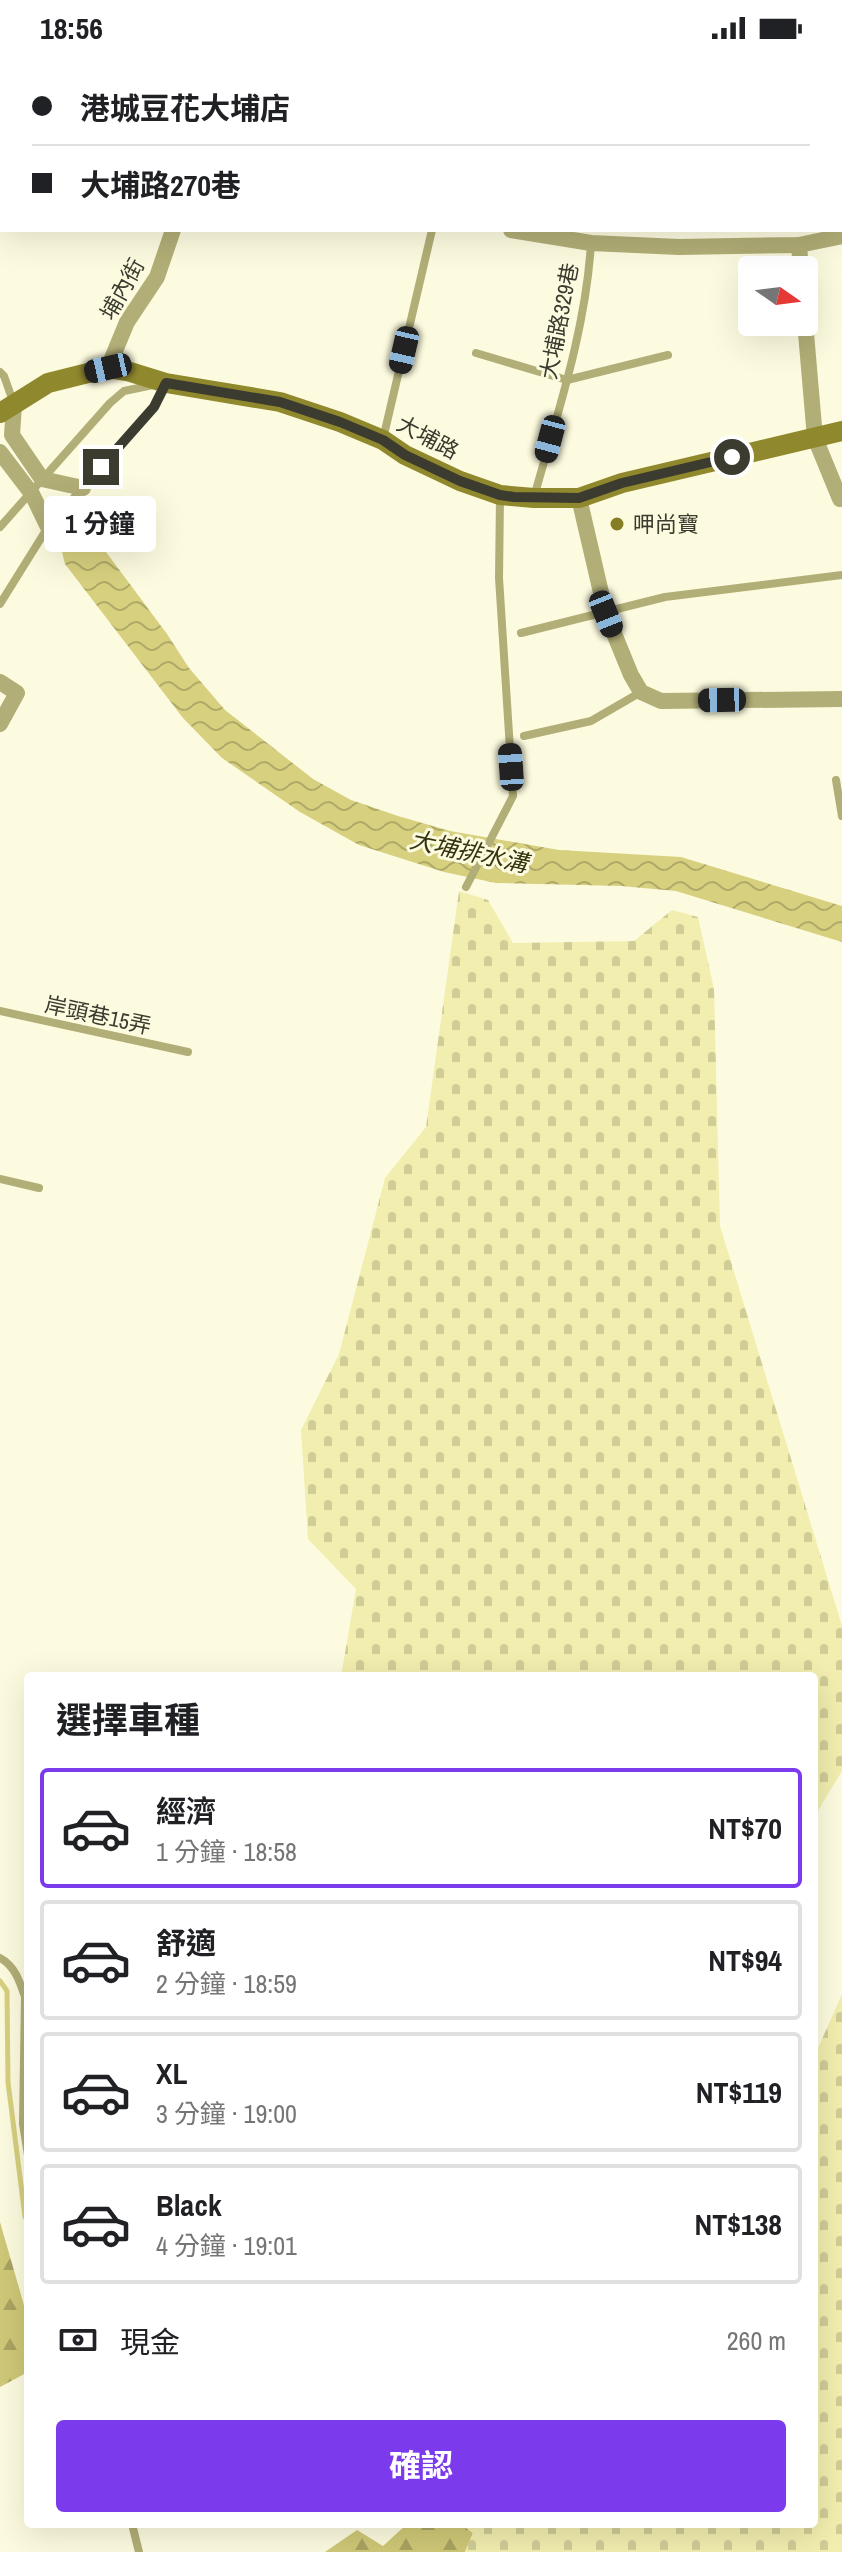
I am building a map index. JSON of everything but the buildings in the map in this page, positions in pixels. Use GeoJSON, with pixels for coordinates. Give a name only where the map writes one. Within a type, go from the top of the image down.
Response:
{"type":"FeatureCollection","features":[{"type":"Feature","properties":{"kind":"main road","name":"大埔路"},"geometry":{"type":"LineString","coordinates":[[7,409],[48,383],[108,368],[127,371],[166,383],[280,402],[383,440],[418,462],[460,481],[500,495],[534,498],[579,498],[622,483],[842,431]]}},
{"type":"Feature","properties":{"kind":"street","name":"埔內街"},"geometry":{"type":"LineString","coordinates":[[108,368],[127,322],[157,277],[172,232]]}},
{"type":"Feature","properties":{"kind":"street"},"geometry":{"type":"LineString","coordinates":[[534,232],[679,247],[799,245],[842,236]]}},
{"type":"Feature","properties":{"kind":"street"},"geometry":{"type":"LineString","coordinates":[[799,245],[800,256]]}},
{"type":"Feature","properties":{"kind":"street"},"geometry":{"type":"LineString","coordinates":[[806,336],[815,438],[840,499]]}},
{"type":"Feature","properties":{"kind":"street"},"geometry":{"type":"LineString","coordinates":[[7,409],[12,435],[42,479],[83,488]]}},
{"type":"Feature","properties":{"kind":"street"},"geometry":{"type":"LineString","coordinates":[[0,452],[32,494],[48,527]]}},
{"type":"Feature","properties":{"kind":"street"},"geometry":{"type":"LineString","coordinates":[[579,498],[606,614],[641,692],[661,701],[842,699]]}},
{"type":"Feature","properties":{"kind":"street"},"geometry":{"type":"LineString","coordinates":[[0,682],[17,693],[0,724]]}},
{"type":"Feature","properties":{"kind":"lane"},"geometry":{"type":"LineString","coordinates":[[383,440],[432,232]]}},
{"type":"Feature","properties":{"kind":"lane","name":"大埔路329巷"},"geometry":{"type":"LineString","coordinates":[[534,498],[567,380],[589,275],[591,237]]}},
{"type":"Feature","properties":{"kind":"lane"},"geometry":{"type":"LineString","coordinates":[[476,353],[567,380],[668,355]]}},
{"type":"Feature","properties":{"kind":"lane"},"geometry":{"type":"LineString","coordinates":[[0,372],[4,376],[7,409]]}},
{"type":"Feature","properties":{"kind":"lane"},"geometry":{"type":"LineString","coordinates":[[0,527],[110,403],[124,391],[166,383]]}},
{"type":"Feature","properties":{"kind":"lane"},"geometry":{"type":"LineString","coordinates":[[0,604],[48,527],[154,407],[166,383]]}},
{"type":"Feature","properties":{"kind":"lane"},"geometry":{"type":"LineString","coordinates":[[466,887],[513,796],[499,578],[500,495]]}},
{"type":"Feature","properties":{"kind":"lane"},"geometry":{"type":"LineString","coordinates":[[521,633],[665,597],[842,575]]}},
{"type":"Feature","properties":{"kind":"lane"},"geometry":{"type":"LineString","coordinates":[[524,736],[591,721],[641,692]]}},
{"type":"Feature","properties":{"kind":"lane"},"geometry":{"type":"LineString","coordinates":[[836,780],[842,816]]}},
{"type":"Feature","properties":{"kind":"lane","name":"岸頭巷15弄"},"geometry":{"type":"LineString","coordinates":[[0,1011],[188,1052]]}},
{"type":"Feature","properties":{"kind":"lane"},"geometry":{"type":"LineString","coordinates":[[0,1179],[39,1188]]}},
{"type":"Feature","properties":{"kind":"lane"},"geometry":{"type":"LineString","coordinates":[[0,1958],[7,1962],[19,1979],[24,1994]]}},
{"type":"Feature","properties":{"kind":"lane"},"geometry":{"type":"LineString","coordinates":[[24,2060],[24,2130]]}},
{"type":"Feature","properties":{"kind":"lane"},"geometry":{"type":"LineString","coordinates":[[133,2528],[139,2552]]}},
{"type":"Feature","properties":{"kind":"green space"},"geometry":{"type":"Polygon","coordinates":[[[459,891],[488,900],[513,943],[634,941],[672,910],[698,917],[714,989],[720,1226],[842,1626],[842,1771],[818,1810],[818,1672],[342,1672],[356,1589],[308,1539],[301,1430],[339,1354],[385,1178],[426,1127],[459,891]]]}},
{"type":"Feature","properties":{"kind":"green space"},"geometry":{"type":"Polygon","coordinates":[[[842,1994],[842,2552],[465,2552],[473,2533],[466,2528],[818,2528],[818,2048],[842,1994]]]}},
{"type":"Feature","properties":{"kind":"green space"},"geometry":{"type":"Polygon","coordinates":[[[0,2222],[24,2305],[24,2374],[0,2387],[0,2222]]]}},
{"type":"Feature","properties":{"kind":"green space"},"geometry":{"type":"Polygon","coordinates":[[[403,2528],[466,2528],[473,2533],[465,2552],[325,2552],[357,2530],[383,2546],[403,2528]]]}},
{"type":"Feature","properties":{"kind":"water","name":"大埔排水溝"},"geometry":{"type":"Polygon","coordinates":[[[88,517],[106,552],[189,668],[225,710],[313,779],[351,800],[450,831],[559,850],[681,857],[842,906],[842,942],[676,891],[621,886],[496,883],[444,872],[359,845],[300,812],[222,758],[183,718],[65,564],[62,552],[88,517]]]}},
{"type":"Feature","properties":{"kind":"waterway"},"geometry":{"type":"LineString","coordinates":[[0,1981],[7,1991],[8,2082],[24,2209]]}},
{"type":"Feature","properties":{"kind":"place","name":"呷尚寶"},"geometry":{"type":"Point","coordinates":[617,524]}},
{"type":"Feature","properties":{"kind":"route"},"geometry":{"type":"LineString","coordinates":[[101,467],[154,407],[166,383],[280,402],[383,440],[405,455],[460,481],[514,497],[579,498],[622,483],[732,457]]}}]}
